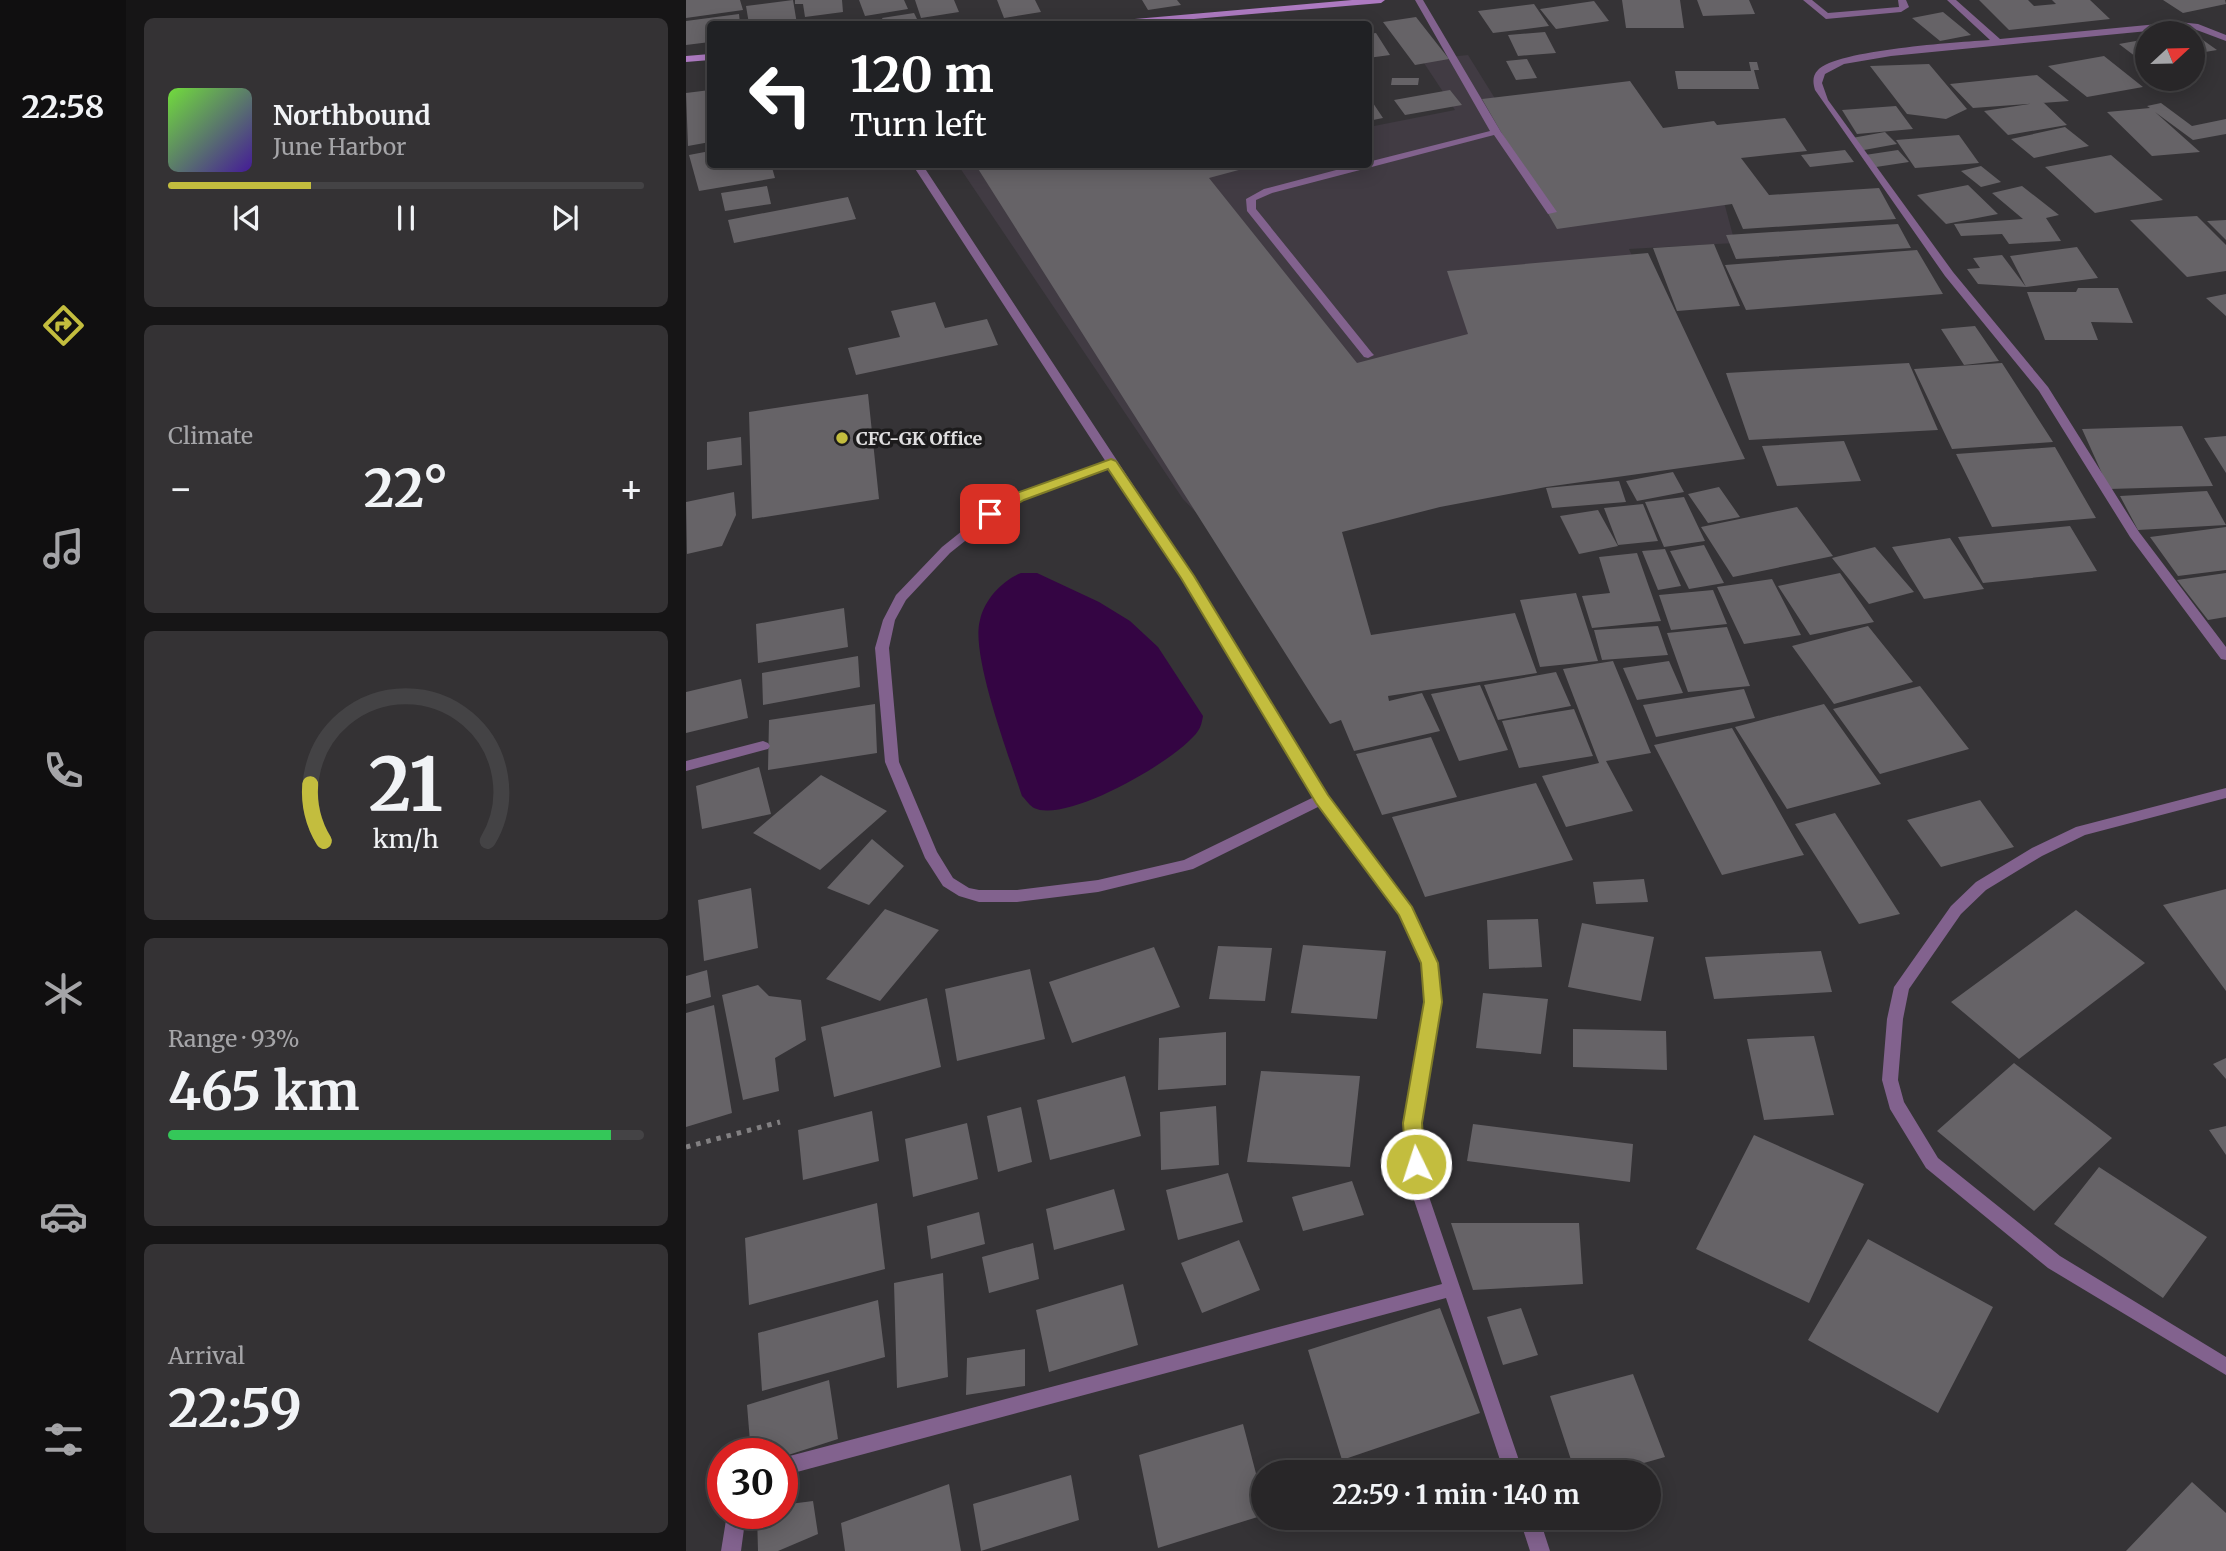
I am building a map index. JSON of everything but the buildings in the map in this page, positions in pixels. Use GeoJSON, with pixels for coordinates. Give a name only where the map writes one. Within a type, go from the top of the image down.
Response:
{"type":"FeatureCollection","features":[{"type":"Feature","properties":{"kind":"main road"},"geometry":{"type":"LineString","coordinates":[[1143,21],[1381,0]]}},
{"type":"Feature","properties":{"kind":"main road"},"geometry":{"type":"LineString","coordinates":[[686,59],[707,57]]}},
{"type":"Feature","properties":{"kind":"street"},"geometry":{"type":"LineString","coordinates":[[1419,0],[1496,132],[1552,212]]}},
{"type":"Feature","properties":{"kind":"street"},"geometry":{"type":"LineString","coordinates":[[1807,0],[1826,16],[1901,9],[1905,7],[1902,0]]}},
{"type":"Feature","properties":{"kind":"street"},"geometry":{"type":"LineString","coordinates":[[1951,0],[1997,41]]}},
{"type":"Feature","properties":{"kind":"street"},"geometry":{"type":"LineString","coordinates":[[2226,38],[2195,26],[2179,25],[1997,41],[1874,55],[1829,65],[1818,74],[1818,91],[1950,274],[2044,390],[2134,534],[2226,656]]}},
{"type":"Feature","properties":{"kind":"street"},"geometry":{"type":"LineString","coordinates":[[1372,164],[1496,132]]}},
{"type":"Feature","properties":{"kind":"street"},"geometry":{"type":"LineString","coordinates":[[920,168],[1111,464],[1187,576],[1322,799],[1406,912],[1430,963],[1433,1002],[1413,1123],[1417,1185],[1510,1460]]}},
{"type":"Feature","properties":{"kind":"street"},"geometry":{"type":"LineString","coordinates":[[1357,168],[1268,191],[1251,199],[1251,209],[1368,355]]}},
{"type":"Feature","properties":{"kind":"street"},"geometry":{"type":"LineString","coordinates":[[1111,464],[1024,495],[990,514],[946,550],[901,598],[889,620],[882,648],[892,762],[930,854],[948,882],[964,892],[979,896],[1017,896],[1098,886],[1188,865],[1322,799]]}},
{"type":"Feature","properties":{"kind":"street"},"geometry":{"type":"LineString","coordinates":[[686,766],[764,746]]}},
{"type":"Feature","properties":{"kind":"street"},"geometry":{"type":"LineString","coordinates":[[2226,793],[2081,831],[2037,852],[1981,886],[1956,910],[1902,987],[1895,1019],[1890,1080],[1896,1104],[1932,1163],[2053,1262],[2226,1367]]}},
{"type":"Feature","properties":{"kind":"street"},"geometry":{"type":"LineString","coordinates":[[798,1463],[1451,1289]]}},
{"type":"Feature","properties":{"kind":"street"},"geometry":{"type":"LineString","coordinates":[[731,1551],[734,1529]]}},
{"type":"Feature","properties":{"kind":"street"},"geometry":{"type":"LineString","coordinates":[[1533,1530],[1540,1551]]}},
{"type":"Feature","properties":{"kind":"path"},"geometry":{"type":"LineString","coordinates":[[686,1147],[780,1122]]}},
{"type":"Feature","properties":{"kind":"shaded area"},"geometry":{"type":"Polygon","coordinates":[[[1468,55],[1499,105],[1663,130],[1721,191],[1735,243],[1629,249],[1724,457],[1273,503],[1301,620],[1183,499],[960,168],[1372,168],[1372,126],[1455,110],[1422,60],[1468,55]]]}},
{"type":"Feature","properties":{"kind":"shaded area"},"geometry":{"type":"Polygon","coordinates":[[[1021,573],[1037,573],[1099,602],[1130,621],[1158,647],[1203,716],[1199,729],[1169,757],[1121,786],[1071,807],[1050,810],[1034,808],[1022,796],[986,681],[978,636],[982,612],[1001,586],[1021,573]]]}},
{"type":"Feature","properties":{"kind":"place","name":"CFC-GK Office"},"geometry":{"type":"Point","coordinates":[842,438]}},
{"type":"Feature","properties":{"kind":"route"},"geometry":{"type":"LineString","coordinates":[[990,514],[1006,502],[1111,464],[1187,576],[1322,799],[1406,912],[1430,963],[1433,1002],[1413,1123],[1416,1164]]}}]}
